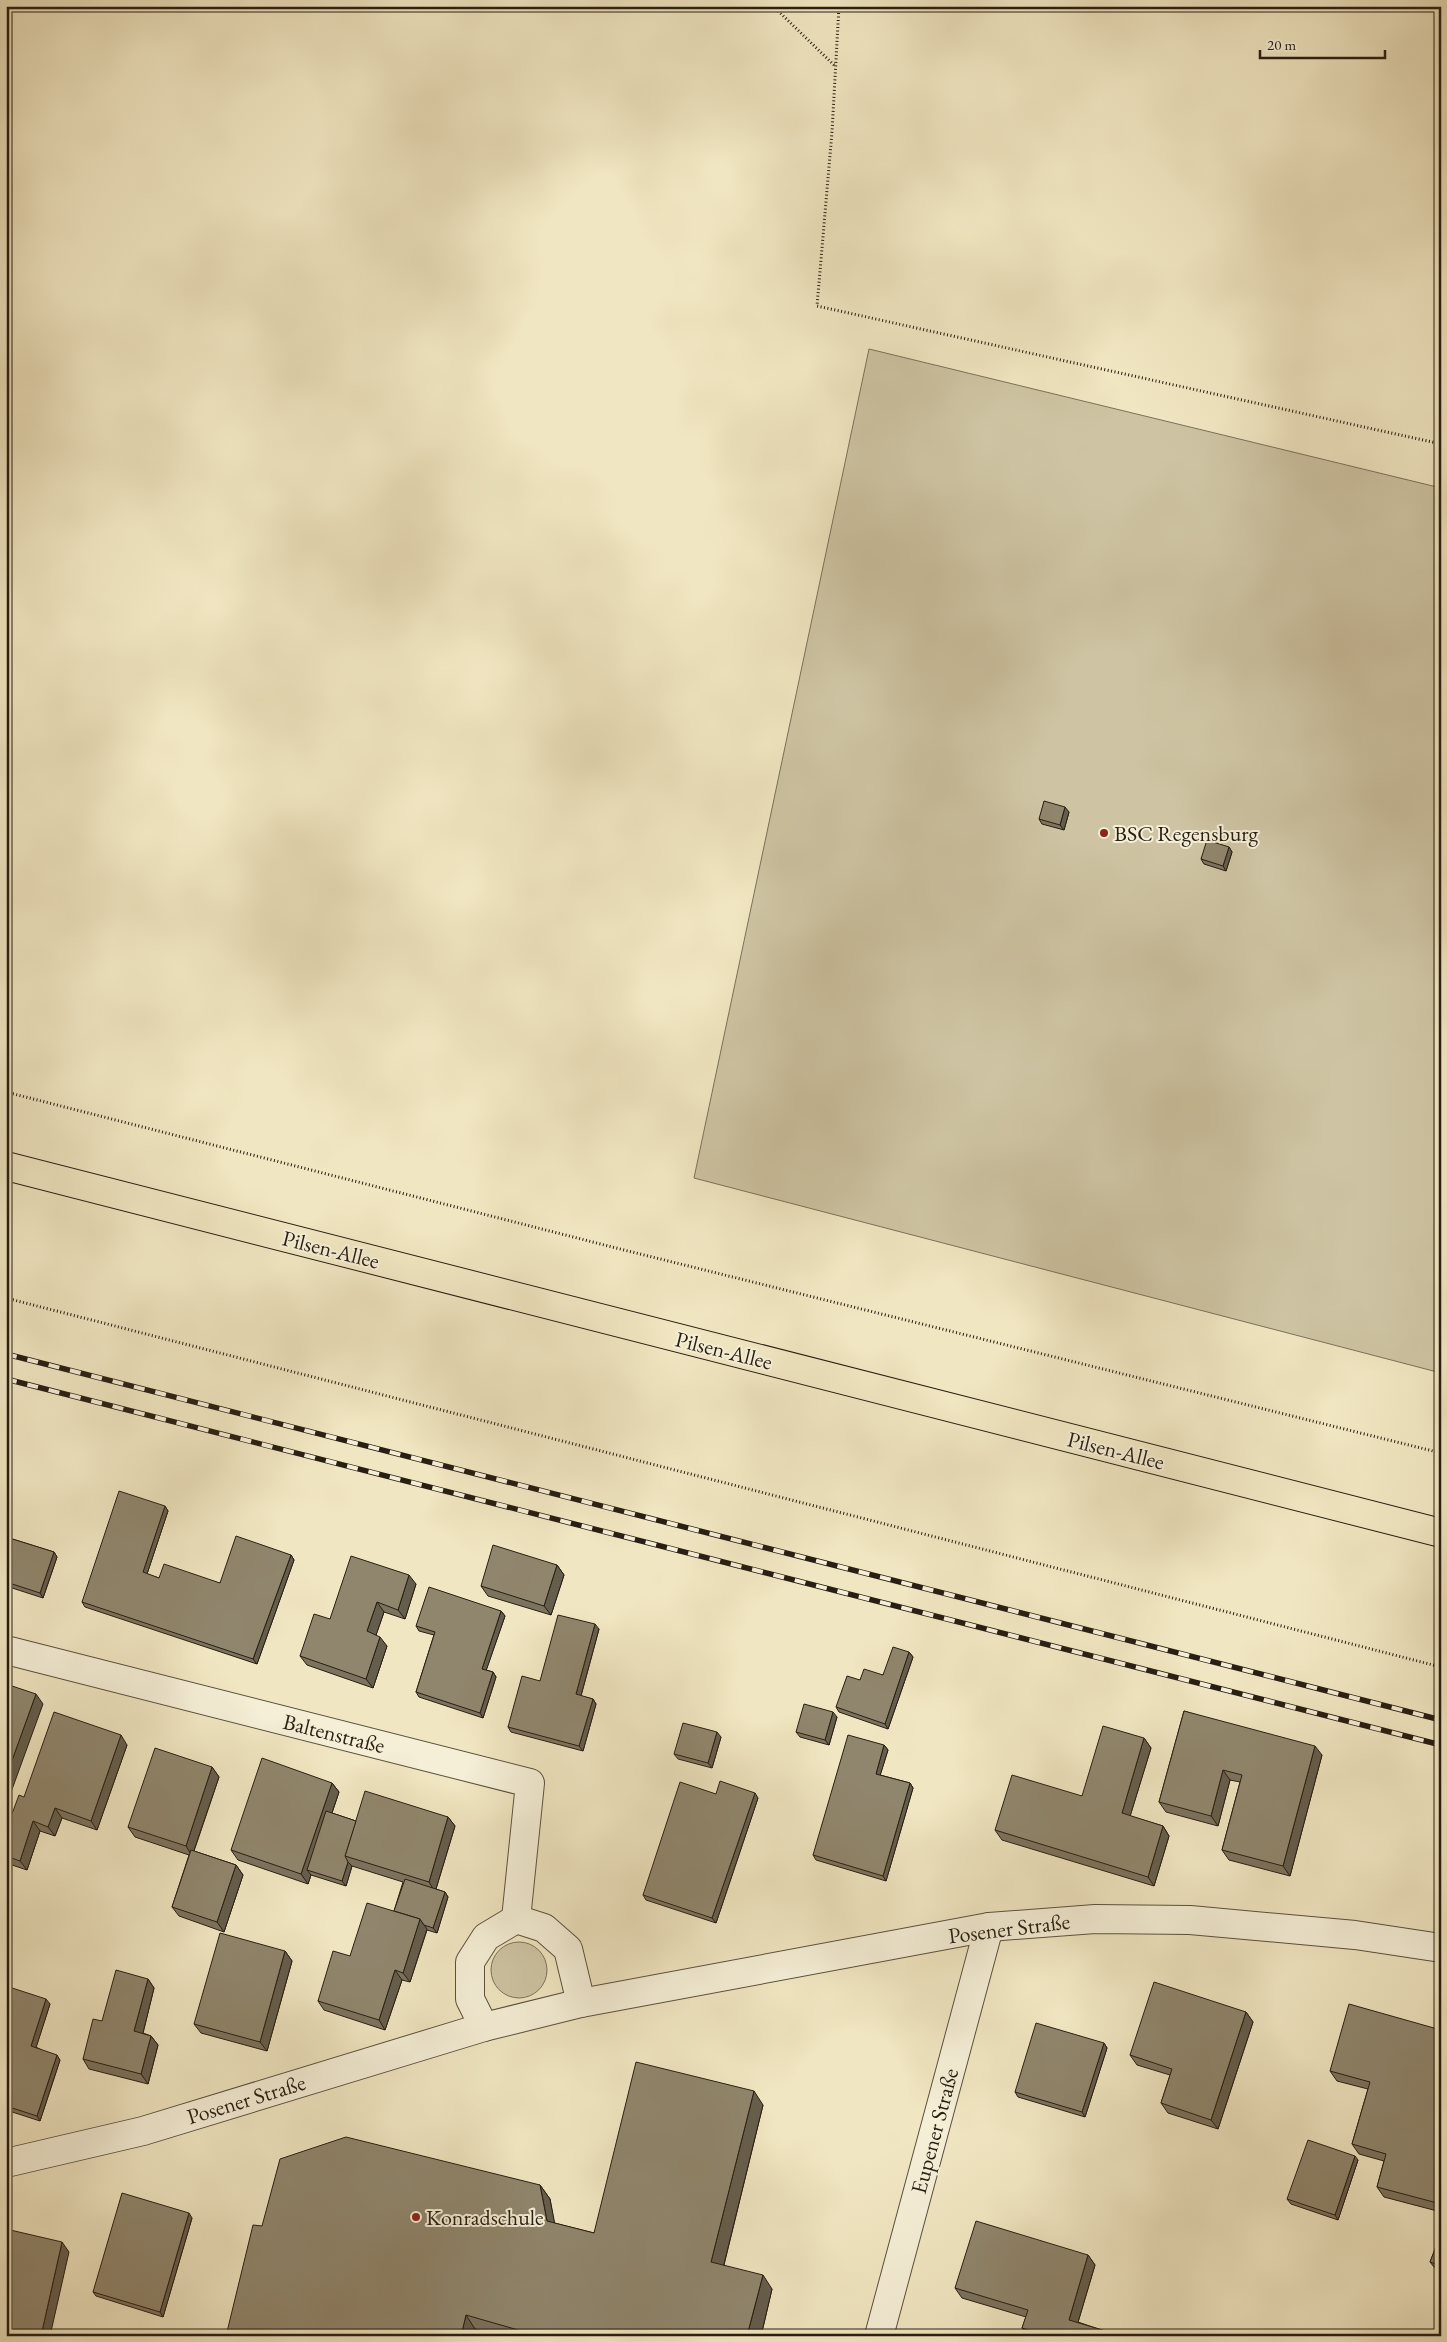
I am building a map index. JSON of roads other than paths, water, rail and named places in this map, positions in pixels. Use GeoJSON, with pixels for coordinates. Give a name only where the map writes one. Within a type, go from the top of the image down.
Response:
{"type":"FeatureCollection","features":[{"type":"Feature","properties":{"kind":"main road","name":"Pilsen-Allee"},"geometry":{"type":"LineString","coordinates":[[6,1166],[1441,1533]]}},
{"type":"Feature","properties":{"kind":"street","name":"Baltenstraße"},"geometry":{"type":"LineString","coordinates":[[6,1650],[530,1783],[516,1919]]}},
{"type":"Feature","properties":{"kind":"street"},"geometry":{"type":"LineString","coordinates":[[484,2027],[470,1999],[470,1962],[486,1937],[516,1919],[544,1928],[568,1949],[581,2003]]}},
{"type":"Feature","properties":{"kind":"street","name":"Posener Straße"},"geometry":{"type":"LineString","coordinates":[[6,2163],[142,2131],[484,2027],[581,2003],[989,1926],[1095,1919],[1190,1920],[1355,1935],[1441,1948]]}},
{"type":"Feature","properties":{"kind":"street","name":"Eupener Straße"},"geometry":{"type":"LineString","coordinates":[[879,2336],[989,1926]]}},
{"type":"Feature","properties":{"kind":"railway"},"geometry":{"type":"LineString","coordinates":[[6,1354],[1441,1720]]}},
{"type":"Feature","properties":{"kind":"railway"},"geometry":{"type":"LineString","coordinates":[[6,1379],[1441,1745]]}},
{"type":"Feature","properties":{"kind":"place","name":"BSC Regensburg"},"geometry":{"type":"Point","coordinates":[1104,833]}},
{"type":"Feature","properties":{"kind":"place","name":"Konradschule"},"geometry":{"type":"Point","coordinates":[416,2217]}}]}
